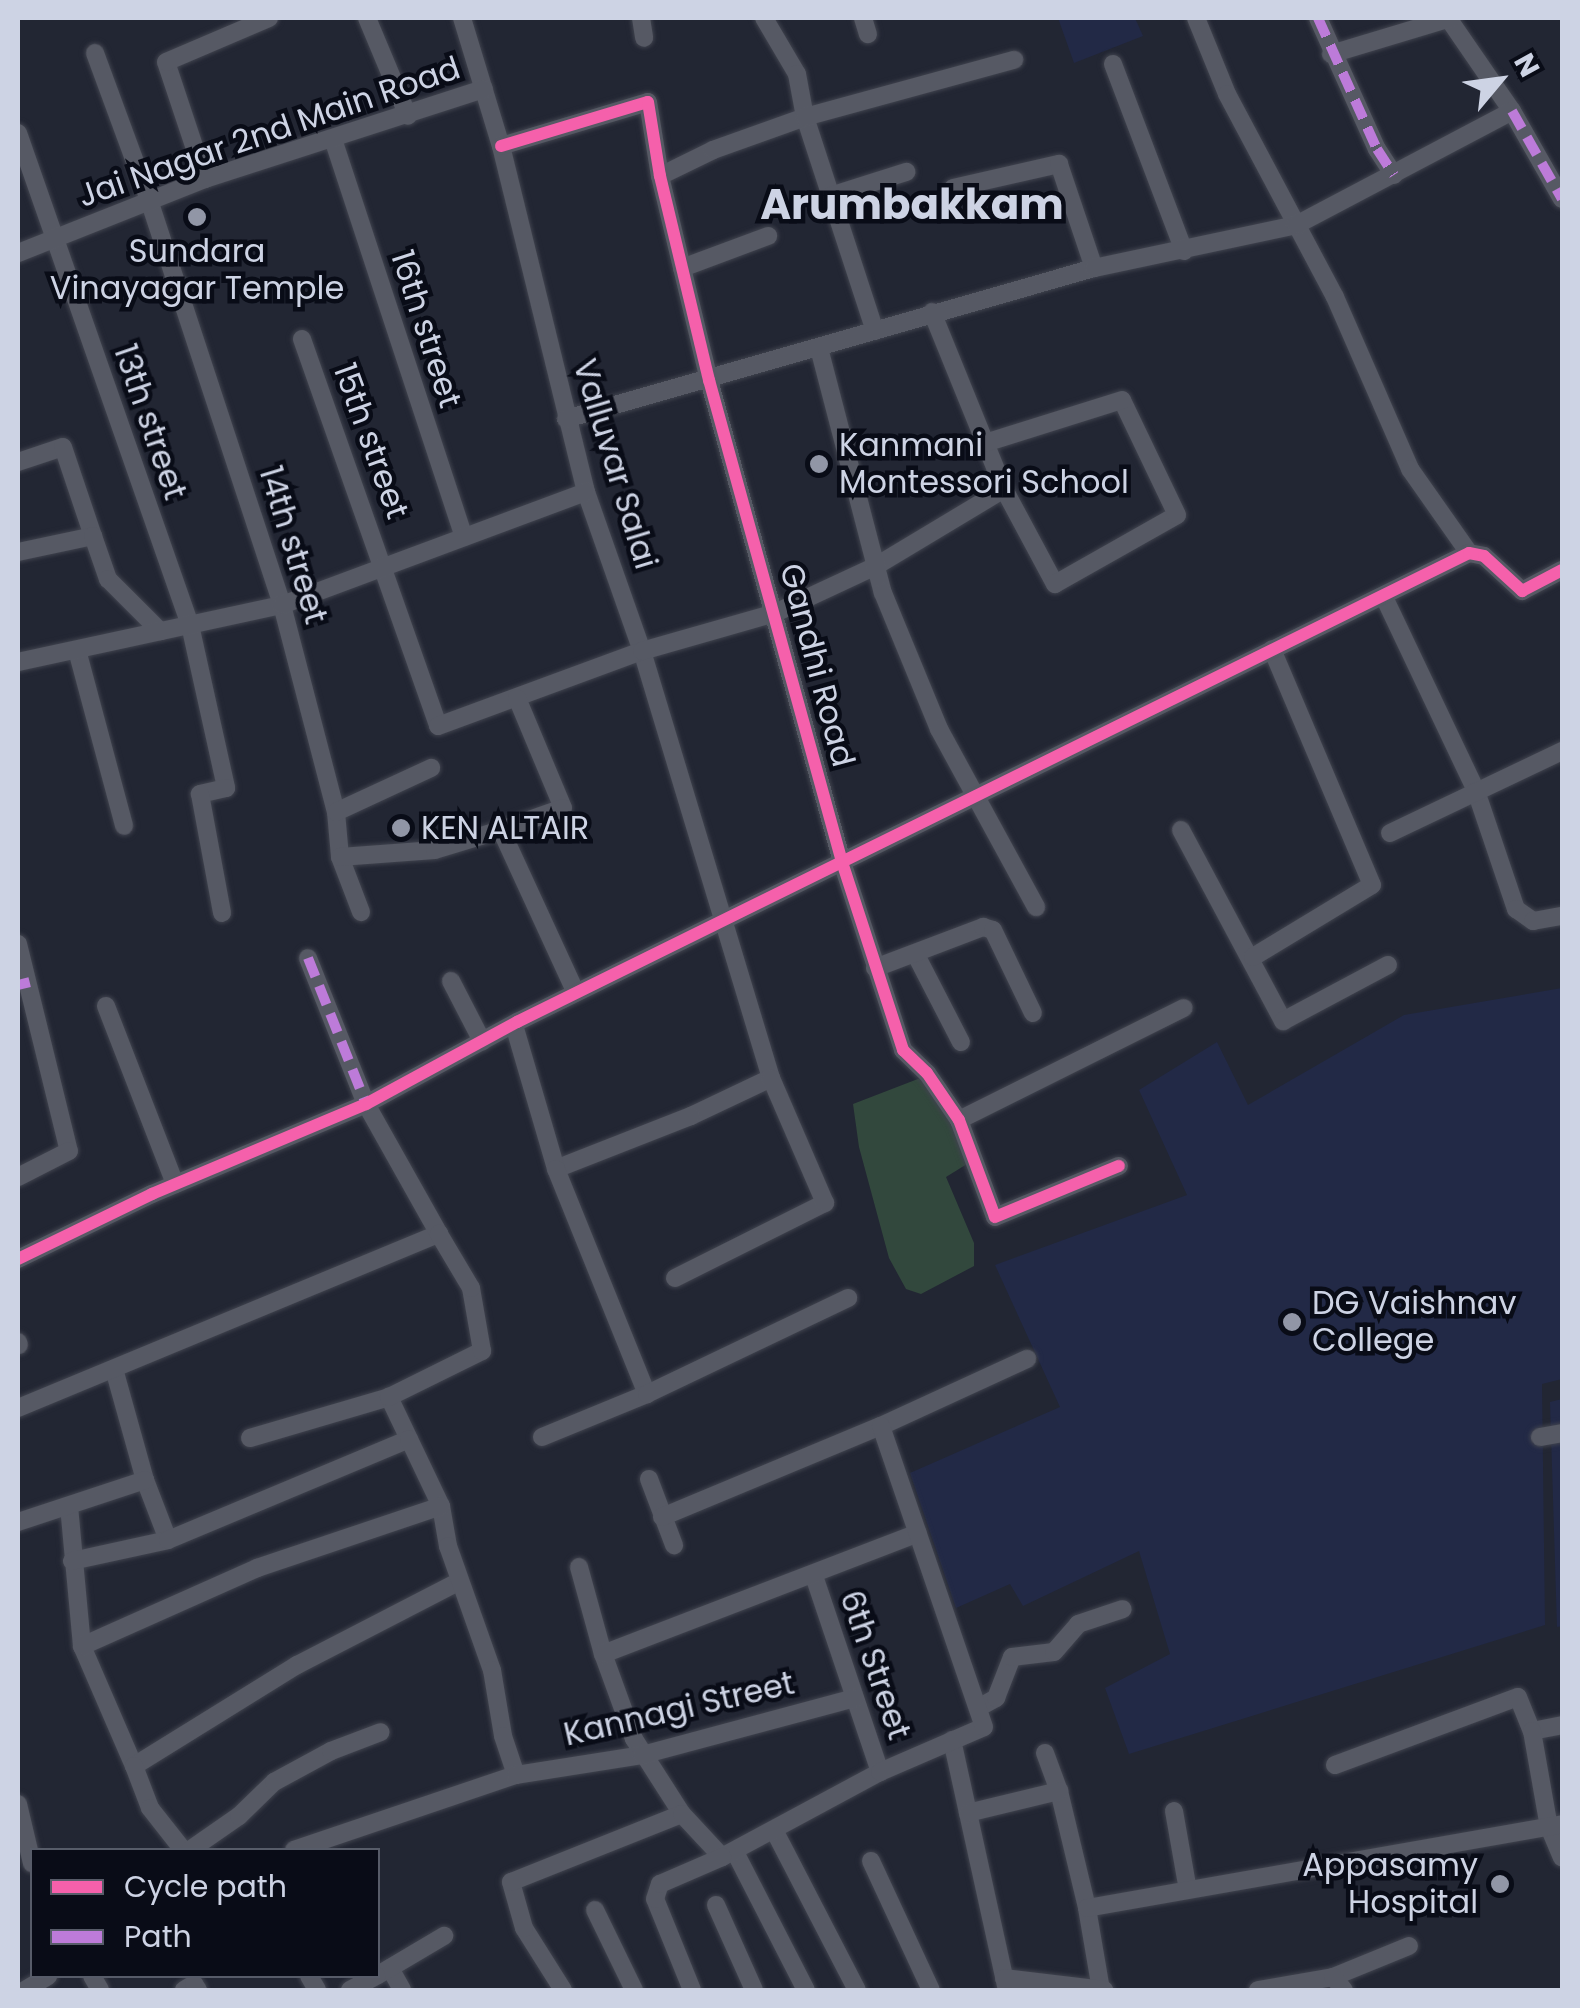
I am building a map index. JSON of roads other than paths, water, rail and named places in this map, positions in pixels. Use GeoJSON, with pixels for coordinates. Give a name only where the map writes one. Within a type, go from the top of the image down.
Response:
{"type":"FeatureCollection","features":[{"type":"Feature","properties":{"kind":"street"},"geometry":{"type":"LineString","coordinates":[[205,179],[166,62],[269,18]]}},
{"type":"Feature","properties":{"kind":"street"},"geometry":{"type":"LineString","coordinates":[[367,18],[408,116]]}},
{"type":"Feature","properties":{"kind":"street","name":"Valluvar Salai"},"geometry":{"type":"LineString","coordinates":[[462,18],[502,146],[586,492],[642,651],[722,925],[772,1078],[825,1202],[676,1278]]}},
{"type":"Feature","properties":{"kind":"street"},"geometry":{"type":"LineString","coordinates":[[641,18],[644,38]]}},
{"type":"Feature","properties":{"kind":"street"},"geometry":{"type":"LineString","coordinates":[[764,18],[797,74],[805,117],[875,331]]}},
{"type":"Feature","properties":{"kind":"street"},"geometry":{"type":"LineString","coordinates":[[1196,18],[1227,94],[1335,297],[1410,469],[1469,553]]}},
{"type":"Feature","properties":{"kind":"street"},"geometry":{"type":"LineString","coordinates":[[1318,18],[1377,150],[1394,175]]}},
{"type":"Feature","properties":{"kind":"street"},"geometry":{"type":"LineString","coordinates":[[1331,54],[1449,18],[1512,111],[1562,199]]}},
{"type":"Feature","properties":{"kind":"street","name":"14th street"},"geometry":{"type":"LineString","coordinates":[[95,53],[149,200],[282,605],[336,812],[340,857],[361,912]]}},
{"type":"Feature","properties":{"kind":"street"},"geometry":{"type":"LineString","coordinates":[[660,176],[713,150],[805,117],[1014,60]]}},
{"type":"Feature","properties":{"kind":"street"},"geometry":{"type":"LineString","coordinates":[[1114,64],[1184,251]]}},
{"type":"Feature","properties":{"kind":"street","name":"Jai Nagar 2nd Main Road"},"geometry":{"type":"LineString","coordinates":[[18,253],[205,179],[408,116],[484,88]]}},
{"type":"Feature","properties":{"kind":"street","name":"Gandhi Road"},"geometry":{"type":"LineString","coordinates":[[502,146],[648,102],[660,176],[708,380],[776,612],[842,862],[903,1050],[927,1073],[959,1120],[995,1217],[1119,1166]]}},
{"type":"Feature","properties":{"kind":"street"},"geometry":{"type":"LineString","coordinates":[[566,419],[1094,268],[1296,226],[1512,111]]}},
{"type":"Feature","properties":{"kind":"street","name":"13th street"},"geometry":{"type":"LineString","coordinates":[[18,132],[190,625],[226,788],[200,794],[222,913]]}},
{"type":"Feature","properties":{"kind":"street","name":"16th street"},"geometry":{"type":"LineString","coordinates":[[332,139],[464,537]]}},
{"type":"Feature","properties":{"kind":"street"},"geometry":{"type":"LineString","coordinates":[[952,188],[1059,164],[1094,268]]}},
{"type":"Feature","properties":{"kind":"street"},"geometry":{"type":"LineString","coordinates":[[832,194],[906,172]]}},
{"type":"Feature","properties":{"kind":"street"},"geometry":{"type":"LineString","coordinates":[[682,268],[768,236]]}},
{"type":"Feature","properties":{"kind":"street"},"geometry":{"type":"LineString","coordinates":[[932,312],[1004,489],[1056,584],[1177,514],[1122,400],[985,442]]}},
{"type":"Feature","properties":{"kind":"street","name":"15th street"},"geometry":{"type":"LineString","coordinates":[[302,339],[438,726],[517,698]]}},
{"type":"Feature","properties":{"kind":"street"},"geometry":{"type":"LineString","coordinates":[[819,348],[876,566],[939,729],[1036,907]]}},
{"type":"Feature","properties":{"kind":"street"},"geometry":{"type":"LineString","coordinates":[[18,462],[63,446],[108,580],[160,632]]}},
{"type":"Feature","properties":{"kind":"street"},"geometry":{"type":"LineString","coordinates":[[340,857],[435,850],[564,808],[517,698],[642,651],[776,612],[876,566],[1004,489]]}},
{"type":"Feature","properties":{"kind":"street"},"geometry":{"type":"LineString","coordinates":[[18,662],[282,605],[383,564],[586,492]]}},
{"type":"Feature","properties":{"kind":"street"},"geometry":{"type":"LineString","coordinates":[[18,552],[93,536]]}},
{"type":"Feature","properties":{"kind":"street"},"geometry":{"type":"LineString","coordinates":[[18,1259],[175,1184],[366,1104],[576,993],[722,925],[1469,553],[1484,556],[1522,590],[1562,570]]}},
{"type":"Feature","properties":{"kind":"street"},"geometry":{"type":"LineString","coordinates":[[1384,597],[1476,791],[1516,908],[1533,921],[1562,916]]}},
{"type":"Feature","properties":{"kind":"street"},"geometry":{"type":"LineString","coordinates":[[1253,957],[1372,885],[1272,649]]}},
{"type":"Feature","properties":{"kind":"street"},"geometry":{"type":"LineString","coordinates":[[77,650],[124,826]]}},
{"type":"Feature","properties":{"kind":"street"},"geometry":{"type":"LineString","coordinates":[[1390,833],[1562,751]]}},
{"type":"Feature","properties":{"kind":"street"},"geometry":{"type":"LineString","coordinates":[[336,812],[431,768]]}},
{"type":"Feature","properties":{"kind":"street"},"geometry":{"type":"LineString","coordinates":[[501,830],[576,993]]}},
{"type":"Feature","properties":{"kind":"street"},"geometry":{"type":"LineString","coordinates":[[1181,830],[1286,1022],[1388,965]]}},
{"type":"Feature","properties":{"kind":"street"},"geometry":{"type":"LineString","coordinates":[[876,968],[983,926],[993,930],[1033,1013]]}},
{"type":"Feature","properties":{"kind":"street"},"geometry":{"type":"LineString","coordinates":[[18,944],[24,984],[69,1150],[18,1177]]}},
{"type":"Feature","properties":{"kind":"street"},"geometry":{"type":"LineString","coordinates":[[916,955],[961,1042]]}},
{"type":"Feature","properties":{"kind":"street"},"geometry":{"type":"LineString","coordinates":[[250,1438],[389,1397],[482,1351],[471,1288],[366,1104],[308,958]]}},
{"type":"Feature","properties":{"kind":"street"},"geometry":{"type":"LineString","coordinates":[[451,981],[482,1041]]}},
{"type":"Feature","properties":{"kind":"street"},"geometry":{"type":"LineString","coordinates":[[106,1006],[175,1184]]}},
{"type":"Feature","properties":{"kind":"street"},"geometry":{"type":"LineString","coordinates":[[959,1120],[1184,1008]]}},
{"type":"Feature","properties":{"kind":"street"},"geometry":{"type":"LineString","coordinates":[[514,1025],[556,1169],[647,1394]]}},
{"type":"Feature","properties":{"kind":"street"},"geometry":{"type":"LineString","coordinates":[[556,1169],[691,1116],[772,1078]]}},
{"type":"Feature","properties":{"kind":"street"},"geometry":{"type":"LineString","coordinates":[[18,1408],[439,1234]]}},
{"type":"Feature","properties":{"kind":"street"},"geometry":{"type":"LineString","coordinates":[[542,1437],[647,1394],[848,1298]]}},
{"type":"Feature","properties":{"kind":"street"},"geometry":{"type":"LineString","coordinates":[[662,1516],[881,1426],[1027,1359]]}},
{"type":"Feature","properties":{"kind":"street"},"geometry":{"type":"LineString","coordinates":[[114,1369],[144,1480],[168,1540]]}},
{"type":"Feature","properties":{"kind":"street"},"geometry":{"type":"LineString","coordinates":[[389,1397],[441,1506],[460,1581],[492,1670],[503,1736],[516,1775]]}},
{"type":"Feature","properties":{"kind":"street"},"geometry":{"type":"LineString","coordinates":[[692,1990],[654,1899],[660,1884],[728,1854],[880,1772],[984,1727],[881,1426]]}},
{"type":"Feature","properties":{"kind":"street"},"geometry":{"type":"LineString","coordinates":[[1540,1437],[1562,1433]]}},
{"type":"Feature","properties":{"kind":"street"},"geometry":{"type":"LineString","coordinates":[[72,1561],[168,1540],[409,1439]]}},
{"type":"Feature","properties":{"kind":"street"},"geometry":{"type":"LineString","coordinates":[[649,1479],[674,1544]]}},
{"type":"Feature","properties":{"kind":"street"},"geometry":{"type":"LineString","coordinates":[[18,1522],[144,1480]]}},
{"type":"Feature","properties":{"kind":"street"},"geometry":{"type":"LineString","coordinates":[[69,1506],[82,1646],[150,1808],[181,1848]]}},
{"type":"Feature","properties":{"kind":"street"},"geometry":{"type":"LineString","coordinates":[[82,1646],[257,1568],[441,1506]]}},
{"type":"Feature","properties":{"kind":"street"},"geometry":{"type":"LineString","coordinates":[[603,1654],[918,1533]]}},
{"type":"Feature","properties":{"kind":"street"},"geometry":{"type":"LineString","coordinates":[[579,1567],[603,1654],[642,1755],[682,1814],[728,1854],[806,1990]]}},
{"type":"Feature","properties":{"kind":"street","name":"6th Street"},"geometry":{"type":"LineString","coordinates":[[814,1576],[880,1772]]}},
{"type":"Feature","properties":{"kind":"street"},"geometry":{"type":"LineString","coordinates":[[134,1766],[296,1666],[460,1581]]}},
{"type":"Feature","properties":{"kind":"street"},"geometry":{"type":"LineString","coordinates":[[978,1708],[996,1698],[1012,1657],[1054,1652],[1078,1624],[1123,1609]]}},
{"type":"Feature","properties":{"kind":"street"},"geometry":{"type":"LineString","coordinates":[[1335,1765],[1518,1697],[1532,1730],[1562,1857]]}},
{"type":"Feature","properties":{"kind":"street","name":"Kannagi Street"},"geometry":{"type":"LineString","coordinates":[[300,1848],[516,1775],[642,1755],[854,1698]]}},
{"type":"Feature","properties":{"kind":"street"},"geometry":{"type":"LineString","coordinates":[[1532,1730],[1562,1725]]}},
{"type":"Feature","properties":{"kind":"street"},"geometry":{"type":"LineString","coordinates":[[193,1848],[239,1816],[274,1782],[331,1751],[381,1732]]}},
{"type":"Feature","properties":{"kind":"street"},"geometry":{"type":"LineString","coordinates":[[952,1740],[1006,1984],[1102,1990],[1059,1790],[1045,1753]]}},
{"type":"Feature","properties":{"kind":"street"},"geometry":{"type":"LineString","coordinates":[[968,1813],[1059,1790]]}},
{"type":"Feature","properties":{"kind":"street"},"geometry":{"type":"LineString","coordinates":[[18,1804],[30,1855]]}},
{"type":"Feature","properties":{"kind":"street"},"geometry":{"type":"LineString","coordinates":[[1174,1811],[1188,1890]]}},
{"type":"Feature","properties":{"kind":"street"},"geometry":{"type":"LineString","coordinates":[[563,1990],[524,1928],[510,1882],[682,1814]]}},
{"type":"Feature","properties":{"kind":"street"},"geometry":{"type":"LineString","coordinates":[[1087,1908],[1556,1825]]}},
{"type":"Feature","properties":{"kind":"street"},"geometry":{"type":"LineString","coordinates":[[774,1830],[857,1990]]}},
{"type":"Feature","properties":{"kind":"street"},"geometry":{"type":"LineString","coordinates":[[871,1861],[931,1990]]}},
{"type":"Feature","properties":{"kind":"street"},"geometry":{"type":"LineString","coordinates":[[716,1904],[754,1990]]}},
{"type":"Feature","properties":{"kind":"street"},"geometry":{"type":"LineString","coordinates":[[596,1910],[634,1990]]}},
{"type":"Feature","properties":{"kind":"street"},"geometry":{"type":"LineString","coordinates":[[402,1990],[381,1973],[444,1936]]}},
{"type":"Feature","properties":{"kind":"street"},"geometry":{"type":"LineString","coordinates":[[1258,1990],[1338,1984],[1409,1946]]}},
{"type":"Feature","properties":{"kind":"street"},"geometry":{"type":"LineString","coordinates":[[184,1990],[194,1984],[198,1990]]}},
{"type":"Feature","properties":{"kind":"place","name":"Sundara Vinayagar Temple"},"geometry":{"type":"Point","coordinates":[197,217]}},
{"type":"Feature","properties":{"kind":"place","name":"Kanmani Montessori School"},"geometry":{"type":"Point","coordinates":[819,464]}},
{"type":"Feature","properties":{"kind":"place","name":"KEN ALTAIR"},"geometry":{"type":"Point","coordinates":[401,828]}},
{"type":"Feature","properties":{"kind":"place","name":"DG Vaishnav College"},"geometry":{"type":"Point","coordinates":[1292,1322]}},
{"type":"Feature","properties":{"kind":"place","name":"Appasamy Hospital"},"geometry":{"type":"Point","coordinates":[1500,1884]}},
{"type":"Feature","properties":{"kind":"district","name":"Arumbakkam"},"geometry":{"type":"Point","coordinates":[912,205]}}]}
